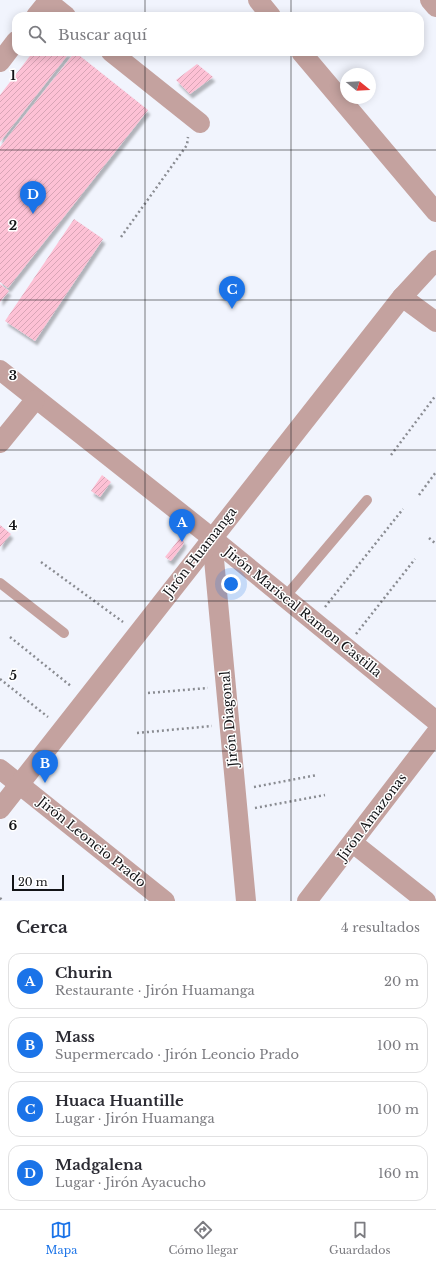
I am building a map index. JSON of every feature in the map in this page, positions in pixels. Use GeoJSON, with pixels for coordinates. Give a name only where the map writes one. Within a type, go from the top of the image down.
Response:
{"type":"FeatureCollection","features":[{"type":"Feature","properties":{"kind":"street"},"geometry":{"type":"LineString","coordinates":[[258,0],[268,12]]}},
{"type":"Feature","properties":{"kind":"street"},"geometry":{"type":"LineString","coordinates":[[430,0],[436,7]]}},
{"type":"Feature","properties":{"kind":"street"},"geometry":{"type":"LineString","coordinates":[[45,4],[59,12]]}},
{"type":"Feature","properties":{"kind":"street"},"geometry":{"type":"LineString","coordinates":[[0,62],[12,46]]}},
{"type":"Feature","properties":{"kind":"street"},"geometry":{"type":"LineString","coordinates":[[116,56],[194,119]]}},
{"type":"Feature","properties":{"kind":"street"},"geometry":{"type":"LineString","coordinates":[[304,56],[436,212]]}},
{"type":"Feature","properties":{"kind":"street","name":"Jirón Huamanga"},"geometry":{"type":"LineString","coordinates":[[0,809],[402,297],[436,260]]}},
{"type":"Feature","properties":{"kind":"street"},"geometry":{"type":"LineString","coordinates":[[402,297],[436,322]]}},
{"type":"Feature","properties":{"kind":"street","name":"Jirón Mariscal Ramon Castilla"},"geometry":{"type":"LineString","coordinates":[[0,370],[35,400],[315,620],[436,721]]}},
{"type":"Feature","properties":{"kind":"street"},"geometry":{"type":"LineString","coordinates":[[0,443],[35,400]]}},
{"type":"Feature","properties":{"kind":"street","name":"Jirón Diagonal"},"geometry":{"type":"LineString","coordinates":[[212,538],[246,901]]}},
{"type":"Feature","properties":{"kind":"street","name":"Jirón Amazonas"},"geometry":{"type":"LineString","coordinates":[[307,901],[436,733]]}},
{"type":"Feature","properties":{"kind":"street","name":"Jirón Leoncio Prado"},"geometry":{"type":"LineString","coordinates":[[0,769],[165,901]]}},
{"type":"Feature","properties":{"kind":"street"},"geometry":{"type":"LineString","coordinates":[[352,843],[426,901]]}},
{"type":"Feature","properties":{"kind":"lane"},"geometry":{"type":"LineString","coordinates":[[285,597],[367,500]]}},
{"type":"Feature","properties":{"kind":"lane"},"geometry":{"type":"LineString","coordinates":[[0,583],[64,633]]}},
{"type":"Feature","properties":{"kind":"path"},"geometry":{"type":"LineString","coordinates":[[121,236],[187,145],[194,119]]}},
{"type":"Feature","properties":{"kind":"path"},"geometry":{"type":"LineString","coordinates":[[391,455],[436,395]]}},
{"type":"Feature","properties":{"kind":"path"},"geometry":{"type":"LineString","coordinates":[[419,495],[436,472]]}},
{"type":"Feature","properties":{"kind":"path"},"geometry":{"type":"LineString","coordinates":[[315,620],[403,509]]}},
{"type":"Feature","properties":{"kind":"path"},"geometry":{"type":"LineString","coordinates":[[429,538],[436,544]]}},
{"type":"Feature","properties":{"kind":"path"},"geometry":{"type":"LineString","coordinates":[[346,646],[416,559]]}},
{"type":"Feature","properties":{"kind":"path"},"geometry":{"type":"LineString","coordinates":[[41,562],[138,633]]}},
{"type":"Feature","properties":{"kind":"path"},"geometry":{"type":"LineString","coordinates":[[10,637],[86,698]]}},
{"type":"Feature","properties":{"kind":"path"},"geometry":{"type":"LineString","coordinates":[[0,679],[63,728]]}},
{"type":"Feature","properties":{"kind":"path"},"geometry":{"type":"LineString","coordinates":[[148,693],[226,686]]}},
{"type":"Feature","properties":{"kind":"path"},"geometry":{"type":"LineString","coordinates":[[137,733],[230,724]]}},
{"type":"Feature","properties":{"kind":"path"},"geometry":{"type":"LineString","coordinates":[[236,791],[317,775]]}},
{"type":"Feature","properties":{"kind":"path"},"geometry":{"type":"LineString","coordinates":[[238,810],[325,795]]}},
{"type":"Feature","properties":{"kind":"path"},"geometry":{"type":"LineString","coordinates":[[0,898],[3,901]]}},
{"type":"Feature","properties":{"kind":"building"},"geometry":{"type":"Polygon","coordinates":[[[30,56],[67,56],[0,142],[0,95],[30,56]]]}},
{"type":"Feature","properties":{"kind":"building"},"geometry":{"type":"Polygon","coordinates":[[[72,56],[80,56],[148,110],[8,288],[0,282],[0,147],[72,56]]]}},
{"type":"Feature","properties":{"kind":"building"},"geometry":{"type":"Polygon","coordinates":[[[197,64],[213,77],[190,94],[176,80],[197,64]]]}},
{"type":"Feature","properties":{"kind":"building"},"geometry":{"type":"Polygon","coordinates":[[[74,219],[103,239],[35,341],[5,321],[74,219]]]}},
{"type":"Feature","properties":{"kind":"building"},"geometry":{"type":"Polygon","coordinates":[[[0,284],[9,291],[0,302],[0,284]]]}},
{"type":"Feature","properties":{"kind":"building"},"geometry":{"type":"Polygon","coordinates":[[[102,475],[111,482],[100,497],[91,491],[102,475]]]}},
{"type":"Feature","properties":{"kind":"building"},"geometry":{"type":"Polygon","coordinates":[[[0,525],[11,534],[0,547],[0,525]]]}},
{"type":"Feature","properties":{"kind":"building"},"geometry":{"type":"Polygon","coordinates":[[[180,538],[184,541],[183,545],[171,561],[165,557],[180,538]]]}},
{"type":"Feature","properties":{"kind":"place","name":"Madgalena"},"geometry":{"type":"Point","coordinates":[33,214]}},
{"type":"Feature","properties":{"kind":"place","name":"Huaca Huantille"},"geometry":{"type":"Point","coordinates":[232,309]}},
{"type":"Feature","properties":{"kind":"place","name":"Churin"},"geometry":{"type":"Point","coordinates":[182,542]}},
{"type":"Feature","properties":{"kind":"place","name":"Mass"},"geometry":{"type":"Point","coordinates":[45,783]}}]}
